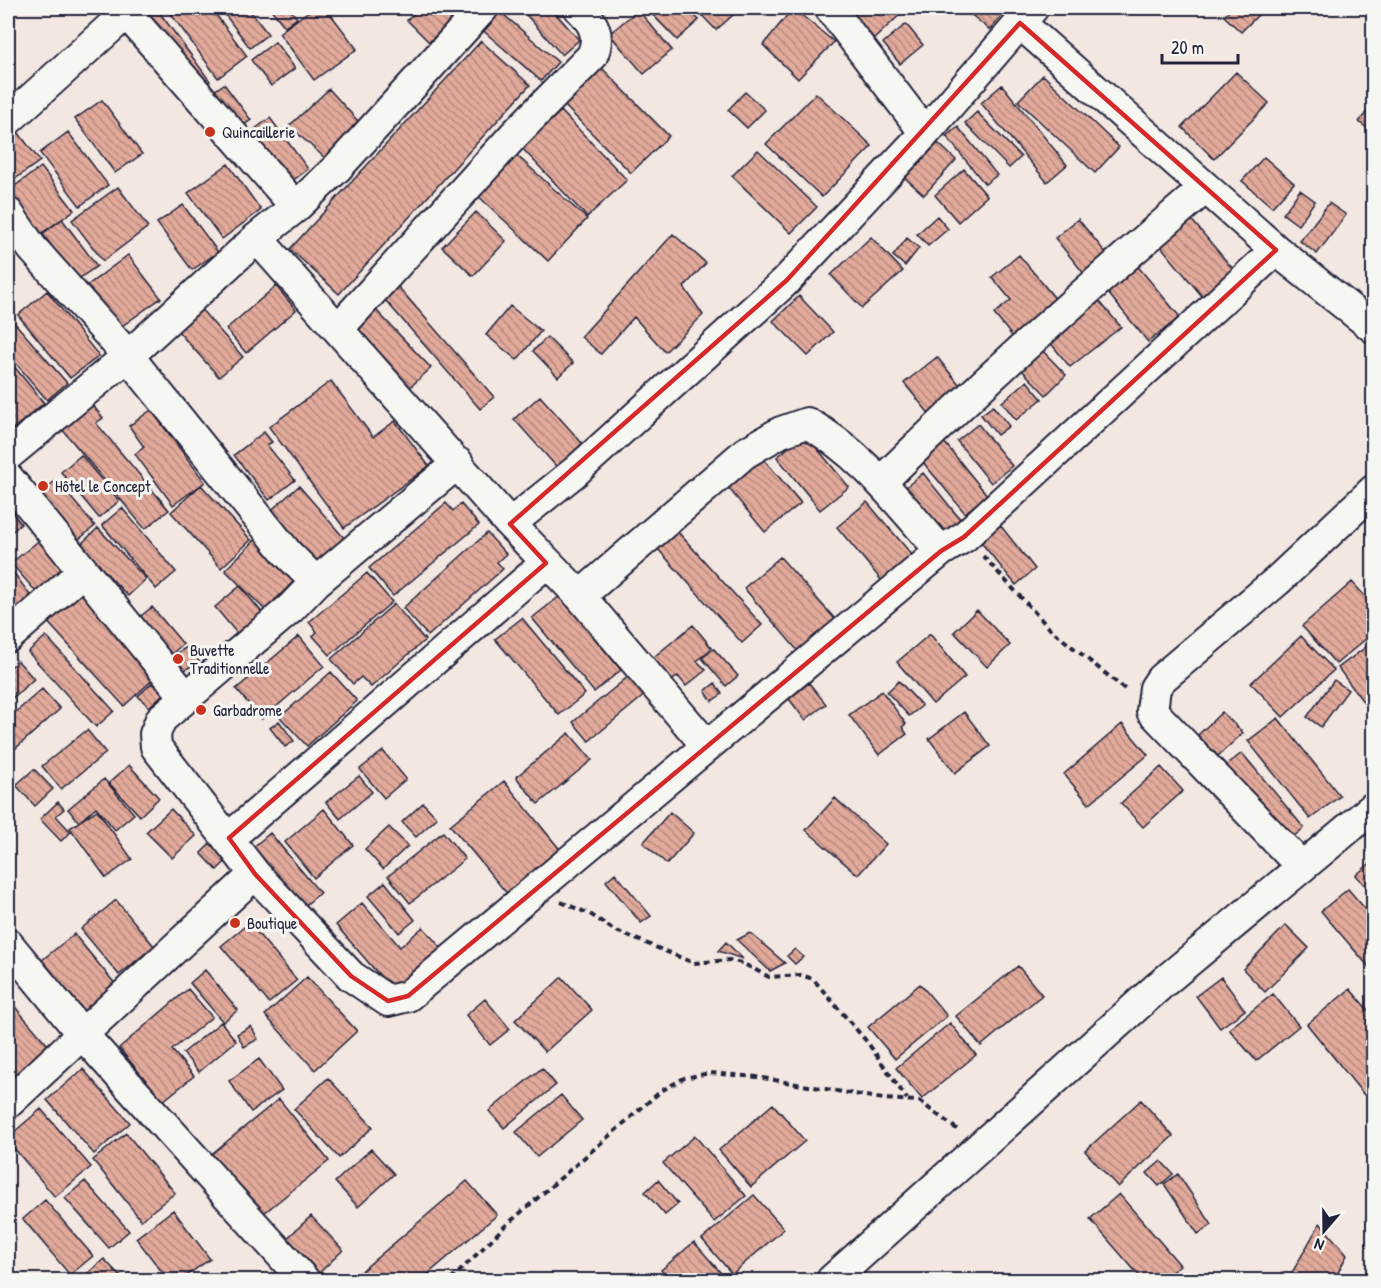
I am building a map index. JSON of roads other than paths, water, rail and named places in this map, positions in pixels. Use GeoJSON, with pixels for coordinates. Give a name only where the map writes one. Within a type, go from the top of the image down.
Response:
{"type":"FeatureCollection","features":[{"type":"Feature","properties":{"kind":"street"},"geometry":{"type":"LineString","coordinates":[[8,455],[128,356],[257,238],[296,207],[337,168],[483,8]]}},
{"type":"Feature","properties":{"kind":"street"},"geometry":{"type":"LineString","coordinates":[[338,329],[515,134],[592,56],[597,44],[597,30],[579,8]]}},
{"type":"Feature","properties":{"kind":"street"},"geometry":{"type":"LineString","coordinates":[[830,8],[925,133]]}},
{"type":"Feature","properties":{"kind":"street"},"geometry":{"type":"LineString","coordinates":[[8,120],[127,9],[296,207]]}},
{"type":"Feature","properties":{"kind":"street"},"geometry":{"type":"LineString","coordinates":[[510,525],[576,471],[787,280],[925,133],[1027,15],[1205,188],[1276,250],[1374,328]]}},
{"type":"Feature","properties":{"kind":"street"},"geometry":{"type":"LineString","coordinates":[[881,482],[980,385],[1068,304],[1205,188]]}},
{"type":"Feature","properties":{"kind":"street"},"geometry":{"type":"LineString","coordinates":[[8,213],[32,248],[128,356],[287,553],[316,582]]}},
{"type":"Feature","properties":{"kind":"street"},"geometry":{"type":"LineString","coordinates":[[257,238],[458,463],[510,525],[580,596],[707,746]]}},
{"type":"Feature","properties":{"kind":"street"},"geometry":{"type":"LineString","coordinates":[[458,463],[316,582],[291,608],[185,696],[161,719],[155,734],[156,747],[255,874],[351,976],[388,1001],[408,996],[952,544],[1276,250]]}},
{"type":"Feature","properties":{"kind":"street"},"geometry":{"type":"LineString","coordinates":[[580,596],[745,453],[793,426],[807,423],[827,434],[952,544]]}},
{"type":"Feature","properties":{"kind":"street"},"geometry":{"type":"LineString","coordinates":[[8,478],[82,572],[185,696]]}},
{"type":"Feature","properties":{"kind":"street"},"geometry":{"type":"LineString","coordinates":[[1301,866],[1152,711],[1155,688],[1161,679],[1277,581],[1374,490]]}},
{"type":"Feature","properties":{"kind":"street"},"geometry":{"type":"LineString","coordinates":[[229,838],[546,563]]}},
{"type":"Feature","properties":{"kind":"street"},"geometry":{"type":"LineString","coordinates":[[8,637],[82,572]]}},
{"type":"Feature","properties":{"kind":"street"},"geometry":{"type":"LineString","coordinates":[[832,1281],[1159,986],[1374,807]]}},
{"type":"Feature","properties":{"kind":"street"},"geometry":{"type":"LineString","coordinates":[[8,1103],[255,874]]}},
{"type":"Feature","properties":{"kind":"street"},"geometry":{"type":"LineString","coordinates":[[8,944],[83,1035],[304,1281]]}},
{"type":"Feature","properties":{"kind":"place","name":"Quincaillerie"},"geometry":{"type":"Point","coordinates":[210,132]}},
{"type":"Feature","properties":{"kind":"place","name":"Hôtel le Concept"},"geometry":{"type":"Point","coordinates":[43,486]}},
{"type":"Feature","properties":{"kind":"place","name":"Buvette Traditionnelle"},"geometry":{"type":"Point","coordinates":[178,659]}},
{"type":"Feature","properties":{"kind":"place","name":"Garbadrome"},"geometry":{"type":"Point","coordinates":[201,710]}},
{"type":"Feature","properties":{"kind":"place","name":"Boutique"},"geometry":{"type":"Point","coordinates":[235,923]}}]}
